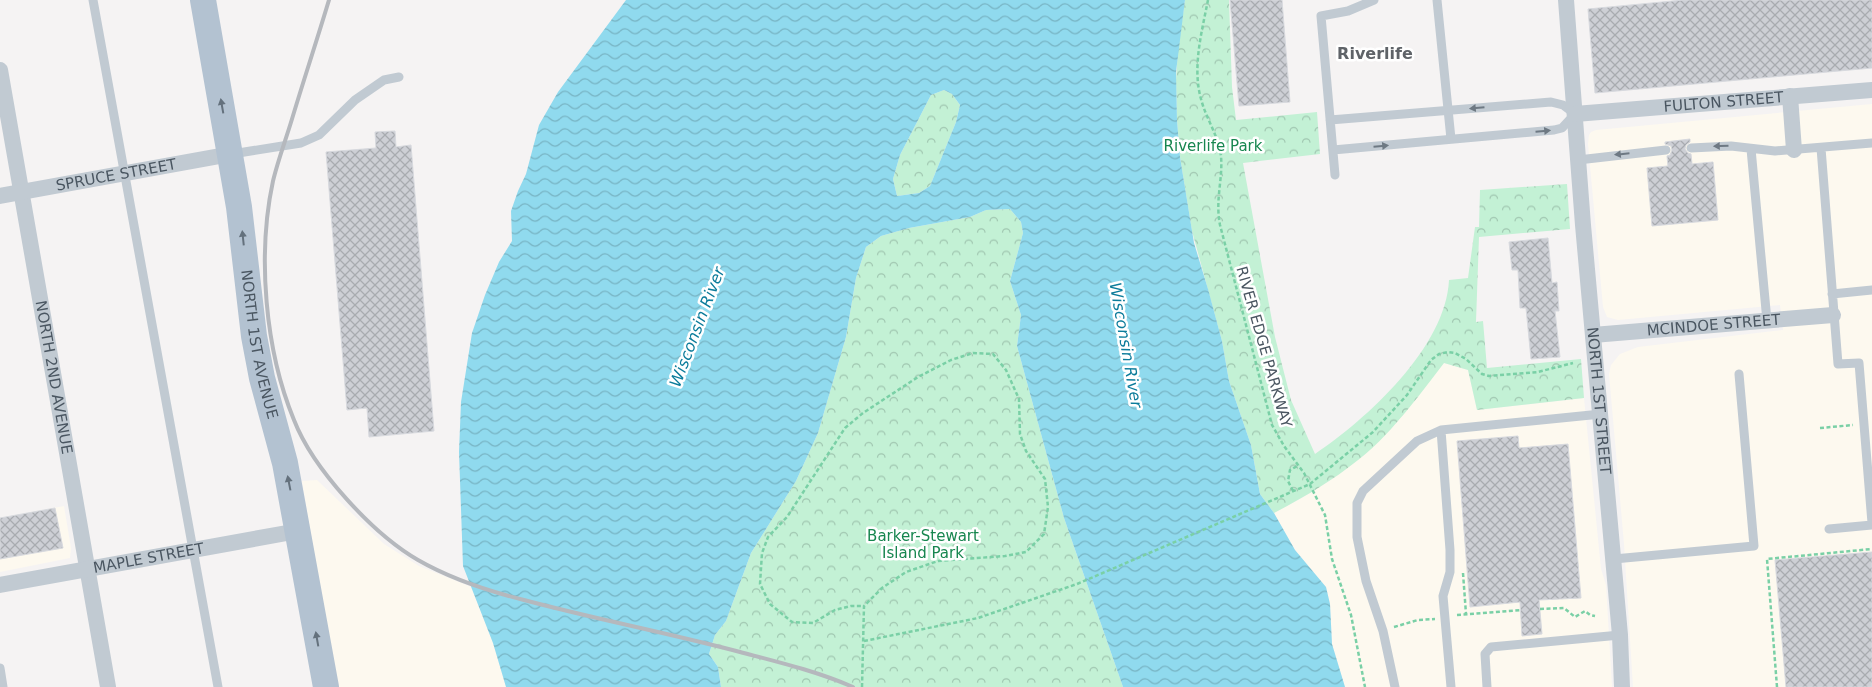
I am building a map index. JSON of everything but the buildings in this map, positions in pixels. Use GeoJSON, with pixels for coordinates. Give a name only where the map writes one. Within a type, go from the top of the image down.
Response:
{"type":"FeatureCollection","features":[{"type":"Feature","properties":{"kind":"main road","name":"NORTH 1ST AVENUE"},"geometry":{"type":"LineString","coordinates":[[203,0],[242,224],[253,329],[262,378],[282,449],[326,687]]}},
{"type":"Feature","properties":{"kind":"street","name":"NORTH 1ST STREET"},"geometry":{"type":"LineString","coordinates":[[1566,0],[1593,335],[1614,559],[1622,687]]}},
{"type":"Feature","properties":{"kind":"street","name":"NORTH 2ND AVENUE"},"geometry":{"type":"LineString","coordinates":[[0,70],[108,687]]}},
{"type":"Feature","properties":{"kind":"street","name":"FULTON STREET"},"geometry":{"type":"LineString","coordinates":[[1575,114],[1872,90]]}},
{"type":"Feature","properties":{"kind":"street"},"geometry":{"type":"LineString","coordinates":[[1790,96],[1794,150]]}},
{"type":"Feature","properties":{"kind":"street","name":"SPRUCE STREET"},"geometry":{"type":"LineString","coordinates":[[0,196],[231,154]]}},
{"type":"Feature","properties":{"kind":"street","name":"MCINDOE STREET"},"geometry":{"type":"LineString","coordinates":[[1593,335],[1833,315]]}},
{"type":"Feature","properties":{"kind":"street","name":"MAPLE STREET"},"geometry":{"type":"LineString","coordinates":[[0,585],[298,531]]}},
{"type":"Feature","properties":{"kind":"lane"},"geometry":{"type":"LineString","coordinates":[[93,0],[218,687]]}},
{"type":"Feature","properties":{"kind":"lane"},"geometry":{"type":"LineString","coordinates":[[1335,175],[1321,16],[1348,11],[1374,0]]}},
{"type":"Feature","properties":{"kind":"lane"},"geometry":{"type":"LineString","coordinates":[[1437,0],[1451,139]]}},
{"type":"Feature","properties":{"kind":"lane"},"geometry":{"type":"LineString","coordinates":[[231,154],[301,143],[318,135],[355,100],[384,80],[399,77]]}},
{"type":"Feature","properties":{"kind":"lane"},"geometry":{"type":"LineString","coordinates":[[1330,120],[1551,102],[1563,105],[1575,114],[1559,129],[1333,150]]}},
{"type":"Feature","properties":{"kind":"lane"},"geometry":{"type":"LineString","coordinates":[[1691,148],[1724,146],[1770,152],[1872,143]]}},
{"type":"Feature","properties":{"kind":"lane"},"geometry":{"type":"LineString","coordinates":[[1821,148],[1838,364],[1860,363],[1872,524],[1829,529]]}},
{"type":"Feature","properties":{"kind":"lane"},"geometry":{"type":"LineString","coordinates":[[1751,149],[1767,320]]}},
{"type":"Feature","properties":{"kind":"lane"},"geometry":{"type":"LineString","coordinates":[[1578,160],[1666,150]]}},
{"type":"Feature","properties":{"kind":"lane"},"geometry":{"type":"LineString","coordinates":[[1832,294],[1872,290]]}},
{"type":"Feature","properties":{"kind":"lane"},"geometry":{"type":"LineString","coordinates":[[1614,559],[1754,546],[1739,374]]}},
{"type":"Feature","properties":{"kind":"lane"},"geometry":{"type":"LineString","coordinates":[[1395,687],[1383,631],[1362,566],[1357,537],[1357,503],[1364,491],[1417,441],[1441,430],[1601,414]]}},
{"type":"Feature","properties":{"kind":"lane"},"geometry":{"type":"LineString","coordinates":[[1441,430],[1450,550],[1450,572],[1443,596],[1451,687]]}},
{"type":"Feature","properties":{"kind":"lane"},"geometry":{"type":"LineString","coordinates":[[1487,687],[1485,654],[1491,647],[1620,635]]}},
{"type":"Feature","properties":{"kind":"lane"},"geometry":{"type":"LineString","coordinates":[[0,668],[3,687]]}},
{"type":"Feature","properties":{"kind":"path","name":"RIVER EDGE PARKWAY"},"geometry":{"type":"LineString","coordinates":[[1208,0],[1202,32],[1198,81],[1201,100],[1214,128],[1221,156],[1217,201],[1218,216],[1270,419],[1278,437],[1310,484],[1326,519],[1332,560],[1351,615],[1365,687]]}},
{"type":"Feature","properties":{"kind":"path"},"geometry":{"type":"LineString","coordinates":[[862,687],[864,606],[882,588],[906,572],[938,561],[1005,556],[1026,552],[1044,534],[1048,507],[1045,479],[1026,451],[1020,434],[1019,399],[1006,370],[993,354],[974,353],[951,360],[918,377],[863,413],[845,428],[787,517],[768,537],[762,553],[760,584],[770,604],[792,622],[813,623],[835,610],[850,606],[864,606]]}},
{"type":"Feature","properties":{"kind":"path"},"geometry":{"type":"LineString","coordinates":[[864,641],[978,618],[1077,584],[1310,484],[1373,432],[1406,395],[1431,360],[1438,354],[1455,353],[1482,374],[1489,376],[1538,372],[1573,363]]}},
{"type":"Feature","properties":{"kind":"path"},"geometry":{"type":"LineString","coordinates":[[1820,428],[1864,424]]}},
{"type":"Feature","properties":{"kind":"path"},"geometry":{"type":"LineString","coordinates":[[1293,491],[1288,481],[1290,470],[1298,465]]}},
{"type":"Feature","properties":{"kind":"path"},"geometry":{"type":"LineString","coordinates":[[1778,687],[1767,559],[1872,549]]}},
{"type":"Feature","properties":{"kind":"path"},"geometry":{"type":"LineString","coordinates":[[1463,566],[1466,614]]}},
{"type":"Feature","properties":{"kind":"path"},"geometry":{"type":"LineString","coordinates":[[1540,609],[1563,607],[1575,617],[1585,611],[1595,616]]}},
{"type":"Feature","properties":{"kind":"path"},"geometry":{"type":"LineString","coordinates":[[1451,615],[1521,610]]}},
{"type":"Feature","properties":{"kind":"path"},"geometry":{"type":"LineString","coordinates":[[1392,628],[1418,620],[1435,619]]}},
{"type":"Feature","properties":{"kind":"shaded area"},"geometry":{"type":"Polygon","coordinates":[[[1872,104],[1872,687],[1633,687],[1624,544],[1609,374],[1611,365],[1620,354],[1638,347],[1783,330],[1780,305],[1618,320],[1607,317],[1603,307],[1588,144],[1589,135],[1596,130],[1872,104]]]}},
{"type":"Feature","properties":{"kind":"shaded area"},"geometry":{"type":"Polygon","coordinates":[[[1444,363],[1468,370],[1477,410],[1584,398],[1601,569],[1606,585],[1612,687],[1345,687],[1332,644],[1330,604],[1326,587],[1295,550],[1274,513],[1329,481],[1363,456],[1391,429],[1444,363]]]}},
{"type":"Feature","properties":{"kind":"shaded area"},"geometry":{"type":"Polygon","coordinates":[[[317,480],[384,544],[419,566],[471,587],[493,643],[506,687],[337,687],[302,481],[317,480]]]}},
{"type":"Feature","properties":{"kind":"shaded area"},"geometry":{"type":"Polygon","coordinates":[[[64,506],[71,548],[70,558],[0,572],[0,518],[64,506]]]}},
{"type":"Feature","properties":{"kind":"green space","name":"Riverlife Park"},"geometry":{"type":"Polygon","coordinates":[[[1185,0],[1229,0],[1232,87],[1236,120],[1317,112],[1320,154],[1243,163],[1275,337],[1291,400],[1315,454],[1357,421],[1400,379],[1419,355],[1434,331],[1445,305],[1449,280],[1468,278],[1475,227],[1479,227],[1480,190],[1567,184],[1570,229],[1479,237],[1476,322],[1483,321],[1487,368],[1581,359],[1584,398],[1477,410],[1468,370],[1444,363],[1379,442],[1351,466],[1306,496],[1274,513],[1260,494],[1251,445],[1229,381],[1222,341],[1192,231],[1180,157],[1177,120],[1176,80],[1178,49],[1185,0]]]}},
{"type":"Feature","properties":{"kind":"green space"},"geometry":{"type":"Polygon","coordinates":[[[944,90],[952,94],[960,105],[956,122],[930,186],[919,193],[897,196],[893,179],[900,155],[931,95],[944,90]]]}},
{"type":"Feature","properties":{"kind":"green space","name":"Barker-Stewart Island Park"},"geometry":{"type":"Polygon","coordinates":[[[1010,209],[1021,222],[1023,233],[1010,281],[1021,315],[1017,346],[1064,518],[1123,687],[721,687],[718,667],[709,654],[715,635],[726,621],[751,553],[796,481],[818,433],[846,337],[856,278],[866,247],[881,236],[909,228],[970,217],[986,210],[1010,209]]]}},
{"type":"Feature","properties":{"kind":"water","name":"Wisconsin River"},"geometry":{"type":"Polygon","coordinates":[[[626,0],[1185,0],[1176,72],[1177,120],[1180,157],[1194,243],[1222,341],[1229,381],[1251,445],[1260,494],[1274,513],[1295,550],[1326,587],[1330,604],[1332,644],[1345,687],[1123,687],[1064,518],[1017,346],[1021,315],[1010,281],[1023,233],[1021,222],[1010,209],[986,210],[970,217],[909,228],[881,236],[866,247],[856,278],[846,337],[818,433],[796,481],[751,553],[726,621],[715,635],[709,654],[718,667],[721,687],[506,687],[493,643],[463,566],[459,452],[461,402],[472,333],[499,262],[512,241],[511,211],[526,174],[539,125],[558,92],[626,0]],[[944,90],[931,95],[900,155],[893,179],[897,196],[919,193],[930,186],[956,122],[960,105],[952,94],[944,90]]]}},
{"type":"Feature","properties":{"kind":"railway"},"geometry":{"type":"LineString","coordinates":[[329,0],[273,181],[265,240],[265,271],[270,333],[284,393],[303,439],[330,479],[364,517],[401,549],[431,567],[457,579],[524,600],[783,663],[853,687]]}},
{"type":"Feature","properties":{"kind":"district","name":"Riverlife"},"geometry":{"type":"Point","coordinates":[1375,53]}}]}
